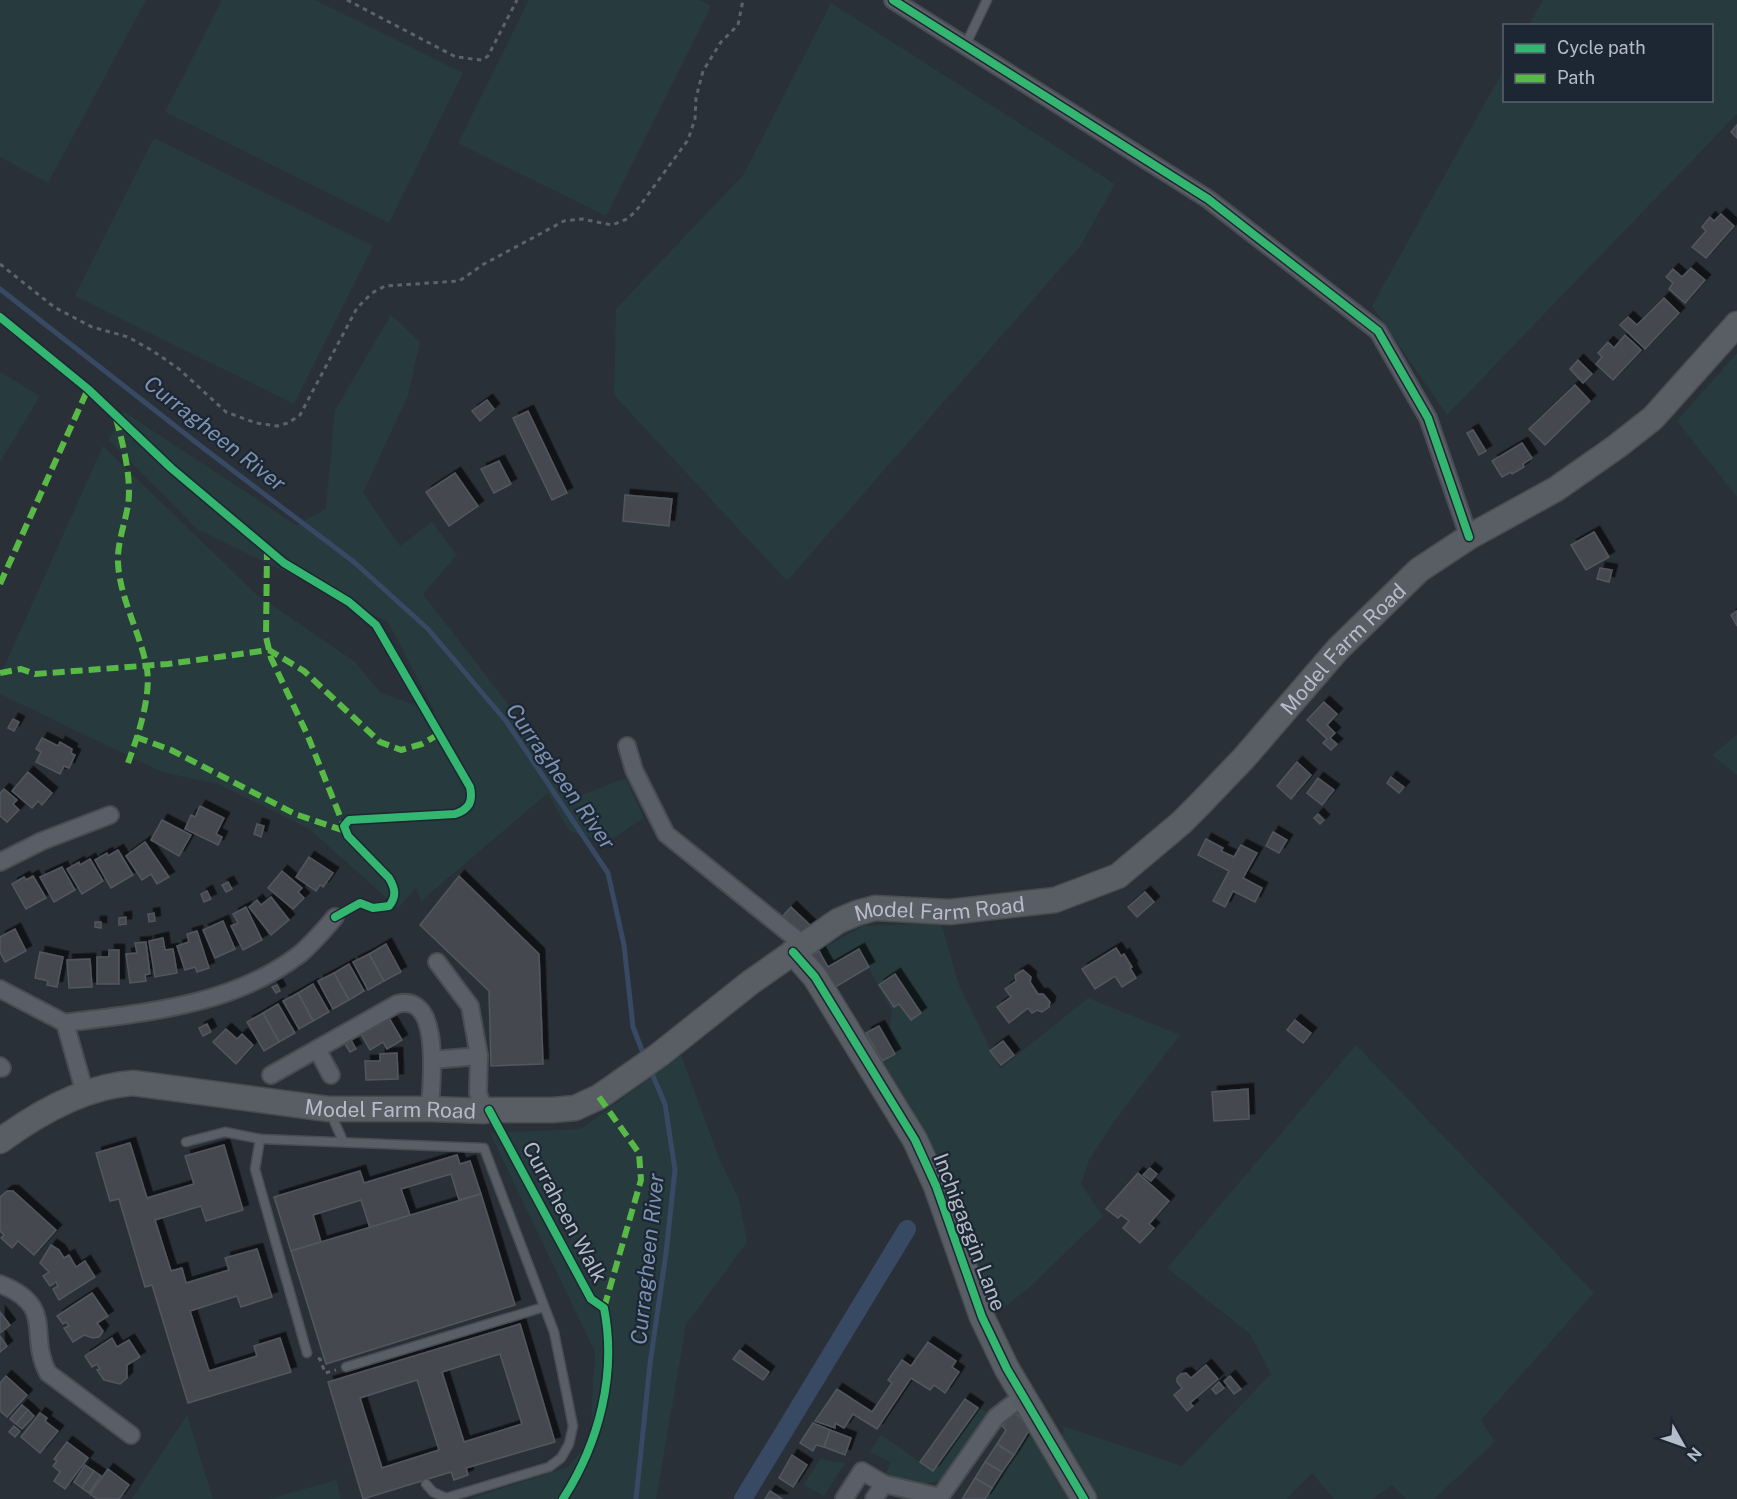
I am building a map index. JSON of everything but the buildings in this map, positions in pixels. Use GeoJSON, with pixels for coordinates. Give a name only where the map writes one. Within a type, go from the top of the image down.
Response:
{"type":"FeatureCollection","features":[{"type":"Feature","properties":{"kind":"main road","name":"Model Farm Road"},"geometry":{"type":"LineString","coordinates":[[0,1141],[36,1117],[85,1094],[115,1084],[133,1083],[328,1109],[484,1111],[575,1108],[599,1098],[636,1073],[751,982],[838,921],[875,908],[950,912],[1055,900],[1118,876],[1199,805],[1244,758],[1338,649],[1419,570],[1469,537],[1556,489],[1625,440],[1653,418],[1737,324]]}},
{"type":"Feature","properties":{"kind":"main road","name":"Inchigaggin Lane"},"geometry":{"type":"LineString","coordinates":[[799,949],[915,1140],[936,1186],[982,1317],[1007,1369],[1084,1499]]}},
{"type":"Feature","properties":{"kind":"street"},"geometry":{"type":"LineString","coordinates":[[893,0],[1208,199],[1378,331],[1428,418],[1469,537]]}},
{"type":"Feature","properties":{"kind":"street"},"geometry":{"type":"LineString","coordinates":[[627,746],[634,770],[666,834],[799,949]]}},
{"type":"Feature","properties":{"kind":"street"},"geometry":{"type":"LineString","coordinates":[[0,862],[42,841],[110,815]]}},
{"type":"Feature","properties":{"kind":"street"},"geometry":{"type":"LineString","coordinates":[[0,989],[65,1023],[166,1009],[198,1002],[259,980],[301,953],[314,942],[335,917]]}},
{"type":"Feature","properties":{"kind":"street"},"geometry":{"type":"LineString","coordinates":[[437,962],[470,1006],[479,1056],[478,1093],[484,1111]]}},
{"type":"Feature","properties":{"kind":"street"},"geometry":{"type":"LineString","coordinates":[[271,1075],[397,1004],[410,1003],[417,1007],[427,1024],[431,1037],[430,1109]]}},
{"type":"Feature","properties":{"kind":"street"},"geometry":{"type":"LineString","coordinates":[[65,1023],[85,1094]]}},
{"type":"Feature","properties":{"kind":"street"},"geometry":{"type":"LineString","coordinates":[[317,1049],[331,1075]]}},
{"type":"Feature","properties":{"kind":"street"},"geometry":{"type":"LineString","coordinates":[[432,1060],[479,1056]]}},
{"type":"Feature","properties":{"kind":"street"},"geometry":{"type":"LineString","coordinates":[[0,1284],[29,1301],[35,1310],[44,1365],[48,1373],[131,1435]]}},
{"type":"Feature","properties":{"kind":"street"},"geometry":{"type":"LineString","coordinates":[[844,1499],[862,1471],[884,1484],[940,1497],[996,1417],[1023,1396]]}},
{"type":"Feature","properties":{"kind":"street"},"geometry":{"type":"LineString","coordinates":[[874,1499],[884,1484]]}},
{"type":"Feature","properties":{"kind":"lane"},"geometry":{"type":"LineString","coordinates":[[965,47],[987,0]]}},
{"type":"Feature","properties":{"kind":"lane"},"geometry":{"type":"LineString","coordinates":[[328,1109],[343,1141]]}},
{"type":"Feature","properties":{"kind":"lane"},"geometry":{"type":"LineString","coordinates":[[186,1142],[225,1132],[260,1139],[484,1148],[554,1332],[573,1426],[569,1444],[561,1458],[549,1467],[446,1498],[433,1492],[426,1484]]}},
{"type":"Feature","properties":{"kind":"lane"},"geometry":{"type":"LineString","coordinates":[[260,1139],[255,1169],[307,1353]]}},
{"type":"Feature","properties":{"kind":"lane"},"geometry":{"type":"LineString","coordinates":[[346,1367],[544,1307]]}},
{"type":"Feature","properties":{"kind":"path"},"geometry":{"type":"LineString","coordinates":[[347,0],[456,57],[471,60],[482,60],[488,56],[518,0]]}},
{"type":"Feature","properties":{"kind":"path"},"geometry":{"type":"LineString","coordinates":[[0,264],[54,307],[92,327],[128,337],[153,351],[179,369],[226,412],[256,423],[277,426],[288,423],[300,415],[357,308],[372,293],[385,286],[459,281],[484,264],[564,221],[582,219],[612,225],[627,219],[636,211],[688,140],[695,119],[696,98],[703,71],[721,42],[738,25],[743,0]]}},
{"type":"Feature","properties":{"kind":"path"},"geometry":{"type":"LineString","coordinates":[[320,1359],[325,1373],[346,1367]]}},
{"type":"Feature","properties":{"kind":"green space"},"geometry":{"type":"Polygon","coordinates":[[[0,0],[146,0],[48,183],[0,157],[0,0]]]}},
{"type":"Feature","properties":{"kind":"green space"},"geometry":{"type":"Polygon","coordinates":[[[222,0],[315,0],[463,73],[389,223],[165,112],[222,0]]]}},
{"type":"Feature","properties":{"kind":"green space"},"geometry":{"type":"Polygon","coordinates":[[[529,0],[699,0],[711,6],[606,216],[458,143],[529,0]]]}},
{"type":"Feature","properties":{"kind":"green space"},"geometry":{"type":"Polygon","coordinates":[[[1543,0],[1737,0],[1737,114],[1447,415],[1372,306],[1503,71],[1503,102],[1713,102],[1713,24],[1530,24],[1543,0]]]}},
{"type":"Feature","properties":{"kind":"green space"},"geometry":{"type":"Polygon","coordinates":[[[831,3],[1115,184],[1081,245],[787,581],[614,395],[616,309],[744,174],[831,3]]]}},
{"type":"Feature","properties":{"kind":"green space"},"geometry":{"type":"Polygon","coordinates":[[[154,138],[373,246],[294,404],[75,296],[154,138]]]}},
{"type":"Feature","properties":{"kind":"green space"},"geometry":{"type":"Polygon","coordinates":[[[391,315],[420,342],[408,395],[363,493],[400,546],[432,522],[457,555],[423,594],[579,796],[626,778],[644,818],[606,843],[569,831],[548,793],[421,901],[416,888],[398,908],[309,829],[218,784],[162,772],[0,694],[0,676],[103,446],[257,595],[354,661],[381,693],[435,712],[388,622],[197,529],[109,440],[123,411],[296,525],[326,509],[335,410],[391,315]]]}},
{"type":"Feature","properties":{"kind":"green space"},"geometry":{"type":"Polygon","coordinates":[[[1737,353],[1737,497],[1677,421],[1737,353]]]}},
{"type":"Feature","properties":{"kind":"green space"},"geometry":{"type":"Polygon","coordinates":[[[0,372],[40,396],[0,462],[0,372]]]}},
{"type":"Feature","properties":{"kind":"green space"},"geometry":{"type":"Polygon","coordinates":[[[1737,735],[1737,775],[1712,755],[1737,735]]]}},
{"type":"Feature","properties":{"kind":"green space"},"geometry":{"type":"Polygon","coordinates":[[[941,923],[959,985],[1000,1069],[1088,998],[1180,1035],[1116,1119],[1089,1160],[1081,1184],[1103,1216],[1029,1288],[991,1317],[928,1143],[912,1109],[882,1061],[895,1054],[889,1028],[892,1011],[859,950],[828,967],[819,951],[862,926],[941,923]]]}},
{"type":"Feature","properties":{"kind":"green space"},"geometry":{"type":"Polygon","coordinates":[[[1356,1045],[1594,1293],[1481,1420],[1495,1442],[1434,1499],[1406,1499],[1392,1485],[1372,1499],[1334,1499],[1312,1473],[1287,1499],[1092,1499],[1056,1442],[1064,1431],[1063,1426],[1182,1466],[1271,1374],[1250,1334],[1167,1268],[1356,1045]]]}},
{"type":"Feature","properties":{"kind":"green space"},"geometry":{"type":"Polygon","coordinates":[[[681,1055],[719,1158],[739,1199],[747,1242],[686,1325],[656,1499],[469,1499],[568,1467],[590,1441],[595,1352],[490,1133],[581,1129],[681,1055]]]}},
{"type":"Feature","properties":{"kind":"green space"},"geometry":{"type":"Polygon","coordinates":[[[978,1408],[988,1412],[943,1479],[936,1482],[921,1483],[885,1474],[891,1462],[870,1452],[881,1435],[933,1471],[978,1408]]]}},
{"type":"Feature","properties":{"kind":"green space"},"geometry":{"type":"Polygon","coordinates":[[[187,1415],[213,1499],[132,1499],[187,1415]]]}},
{"type":"Feature","properties":{"kind":"green space"},"geometry":{"type":"Polygon","coordinates":[[[1030,1429],[1074,1499],[985,1499],[1030,1429]]]}},
{"type":"Feature","properties":{"kind":"green space"},"geometry":{"type":"Polygon","coordinates":[[[820,1459],[845,1463],[824,1496],[804,1485],[820,1459]]]}},
{"type":"Feature","properties":{"kind":"green space"},"geometry":{"type":"Polygon","coordinates":[[[336,1480],[341,1499],[269,1499],[336,1480]]]}},
{"type":"Feature","properties":{"kind":"waterway","name":"Curragheen River"},"geometry":{"type":"LineString","coordinates":[[0,289],[354,562],[428,629],[506,721],[608,873],[624,945],[633,1027],[645,1058]]}},
{"type":"Feature","properties":{"kind":"waterway","name":"Curragheen River"},"geometry":{"type":"LineString","coordinates":[[636,1499],[650,1364],[675,1170],[665,1104],[650,1069]]}},
{"type":"Feature","properties":{"kind":"waterway"},"geometry":{"type":"LineString","coordinates":[[743,1499],[907,1229]]}},
{"type":"Feature","properties":{"kind":"marked path"},"geometry":{"type":"LineString","coordinates":[[0,584],[88,389]]}},
{"type":"Feature","properties":{"kind":"marked path"},"geometry":{"type":"LineString","coordinates":[[116,419],[129,484],[128,505],[119,548],[119,576],[148,675],[146,701],[128,763]]}},
{"type":"Feature","properties":{"kind":"marked path"},"geometry":{"type":"LineString","coordinates":[[267,548],[266,637],[271,658],[307,734],[344,826]]}},
{"type":"Feature","properties":{"kind":"marked path"},"geometry":{"type":"LineString","coordinates":[[0,673],[21,669],[35,674],[168,664],[269,650],[304,671],[380,742],[401,750],[422,744],[439,734]]}},
{"type":"Feature","properties":{"kind":"marked path"},"geometry":{"type":"LineString","coordinates":[[136,737],[171,750],[295,814],[345,831]]}},
{"type":"Feature","properties":{"kind":"marked path"},"geometry":{"type":"LineString","coordinates":[[599,1097],[639,1153],[641,1180],[604,1308]]}},
{"type":"Feature","properties":{"kind":"cycle path"},"geometry":{"type":"LineString","coordinates":[[893,0],[1208,199],[1378,331],[1428,418],[1469,537]]}},
{"type":"Feature","properties":{"kind":"cycle path"},"geometry":{"type":"LineString","coordinates":[[0,317],[88,389],[171,468],[284,563],[349,602],[376,625],[470,787],[469,804],[464,810],[455,814],[349,820],[344,826],[348,836],[389,878],[394,895],[389,906],[373,908],[360,903],[335,917]]}},
{"type":"Feature","properties":{"kind":"cycle path"},"geometry":{"type":"LineString","coordinates":[[793,952],[815,977],[915,1140],[936,1186],[982,1317],[1007,1369],[1084,1499]]}},
{"type":"Feature","properties":{"kind":"cycle path","name":"Curraheen Walk"},"geometry":{"type":"LineString","coordinates":[[489,1110],[591,1299],[604,1308],[608,1358],[602,1407],[586,1455],[563,1499]]}}]}
